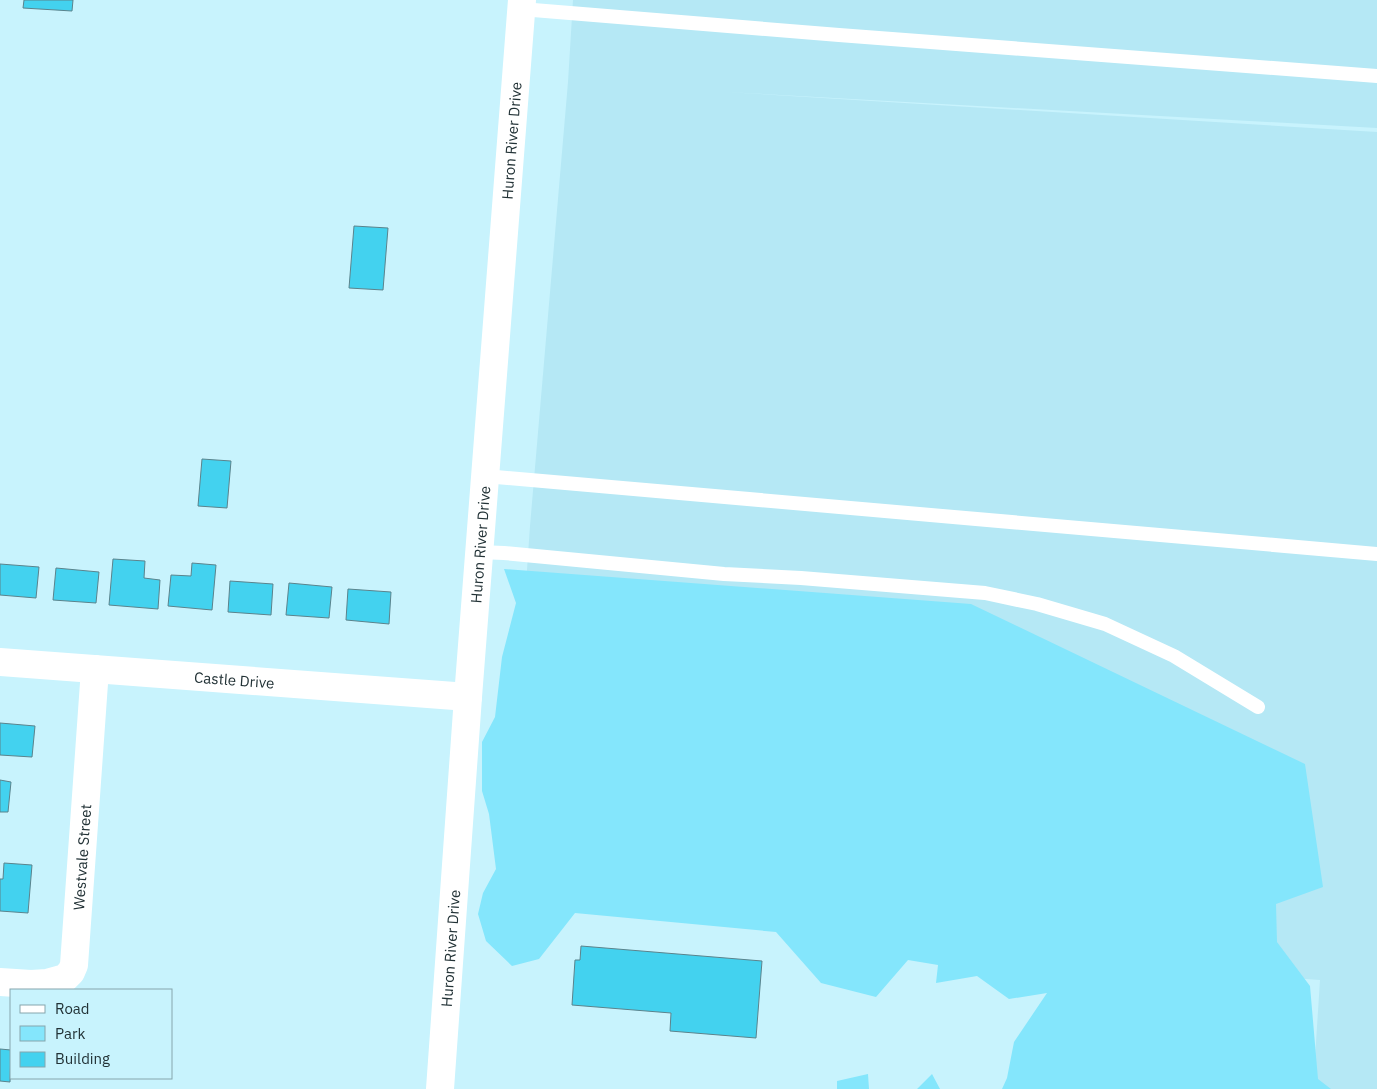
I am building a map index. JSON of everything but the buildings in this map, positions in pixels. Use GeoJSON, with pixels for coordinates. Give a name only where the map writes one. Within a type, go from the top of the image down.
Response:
{"type":"FeatureCollection","features":[{"type":"Feature","properties":{"kind":"street","name":"Huron River Drive"},"geometry":{"type":"LineString","coordinates":[[440,1089],[468,697],[522,4]]}},
{"type":"Feature","properties":{"kind":"street","name":"Castle Drive"},"geometry":{"type":"LineString","coordinates":[[0,662],[468,697]]}},
{"type":"Feature","properties":{"kind":"street","name":"Westvale Street"},"geometry":{"type":"LineString","coordinates":[[0,982],[47,983],[66,978],[74,964],[95,669]]}},
{"type":"Feature","properties":{"kind":"lane"},"geometry":{"type":"LineString","coordinates":[[522,4],[859,36],[1377,76]]}},
{"type":"Feature","properties":{"kind":"lane"},"geometry":{"type":"LineString","coordinates":[[485,476],[1377,554]]}},
{"type":"Feature","properties":{"kind":"lane"},"geometry":{"type":"LineString","coordinates":[[479,552],[724,574],[801,578],[984,593],[1037,604],[1105,624],[1174,656],[1258,707]]}},
{"type":"Feature","properties":{"kind":"shaded area"},"geometry":{"type":"Polygon","coordinates":[[[573,0],[1377,0],[1377,128],[726,92],[1377,132],[1377,1089],[1313,1089],[1320,980],[924,952],[520,671],[573,0]]]}},
{"type":"Feature","properties":{"kind":"green space"},"geometry":{"type":"Polygon","coordinates":[[[504,569],[971,604],[1305,764],[1323,887],[1276,904],[1277,942],[1310,986],[1318,1079],[1331,1089],[1002,1089],[1007,1078],[1014,1042],[1047,993],[1009,999],[977,976],[936,983],[938,965],[908,960],[876,997],[821,983],[776,932],[575,913],[539,959],[512,966],[486,941],[478,914],[483,893],[496,869],[489,814],[482,791],[482,742],[495,717],[502,657],[516,603],[504,569]]]}},
{"type":"Feature","properties":{"kind":"green space"},"geometry":{"type":"Polygon","coordinates":[[[868,1074],[869,1089],[837,1089],[837,1081],[868,1074]]]}},
{"type":"Feature","properties":{"kind":"green space"},"geometry":{"type":"Polygon","coordinates":[[[932,1074],[940,1089],[917,1089],[932,1074]]]}}]}
